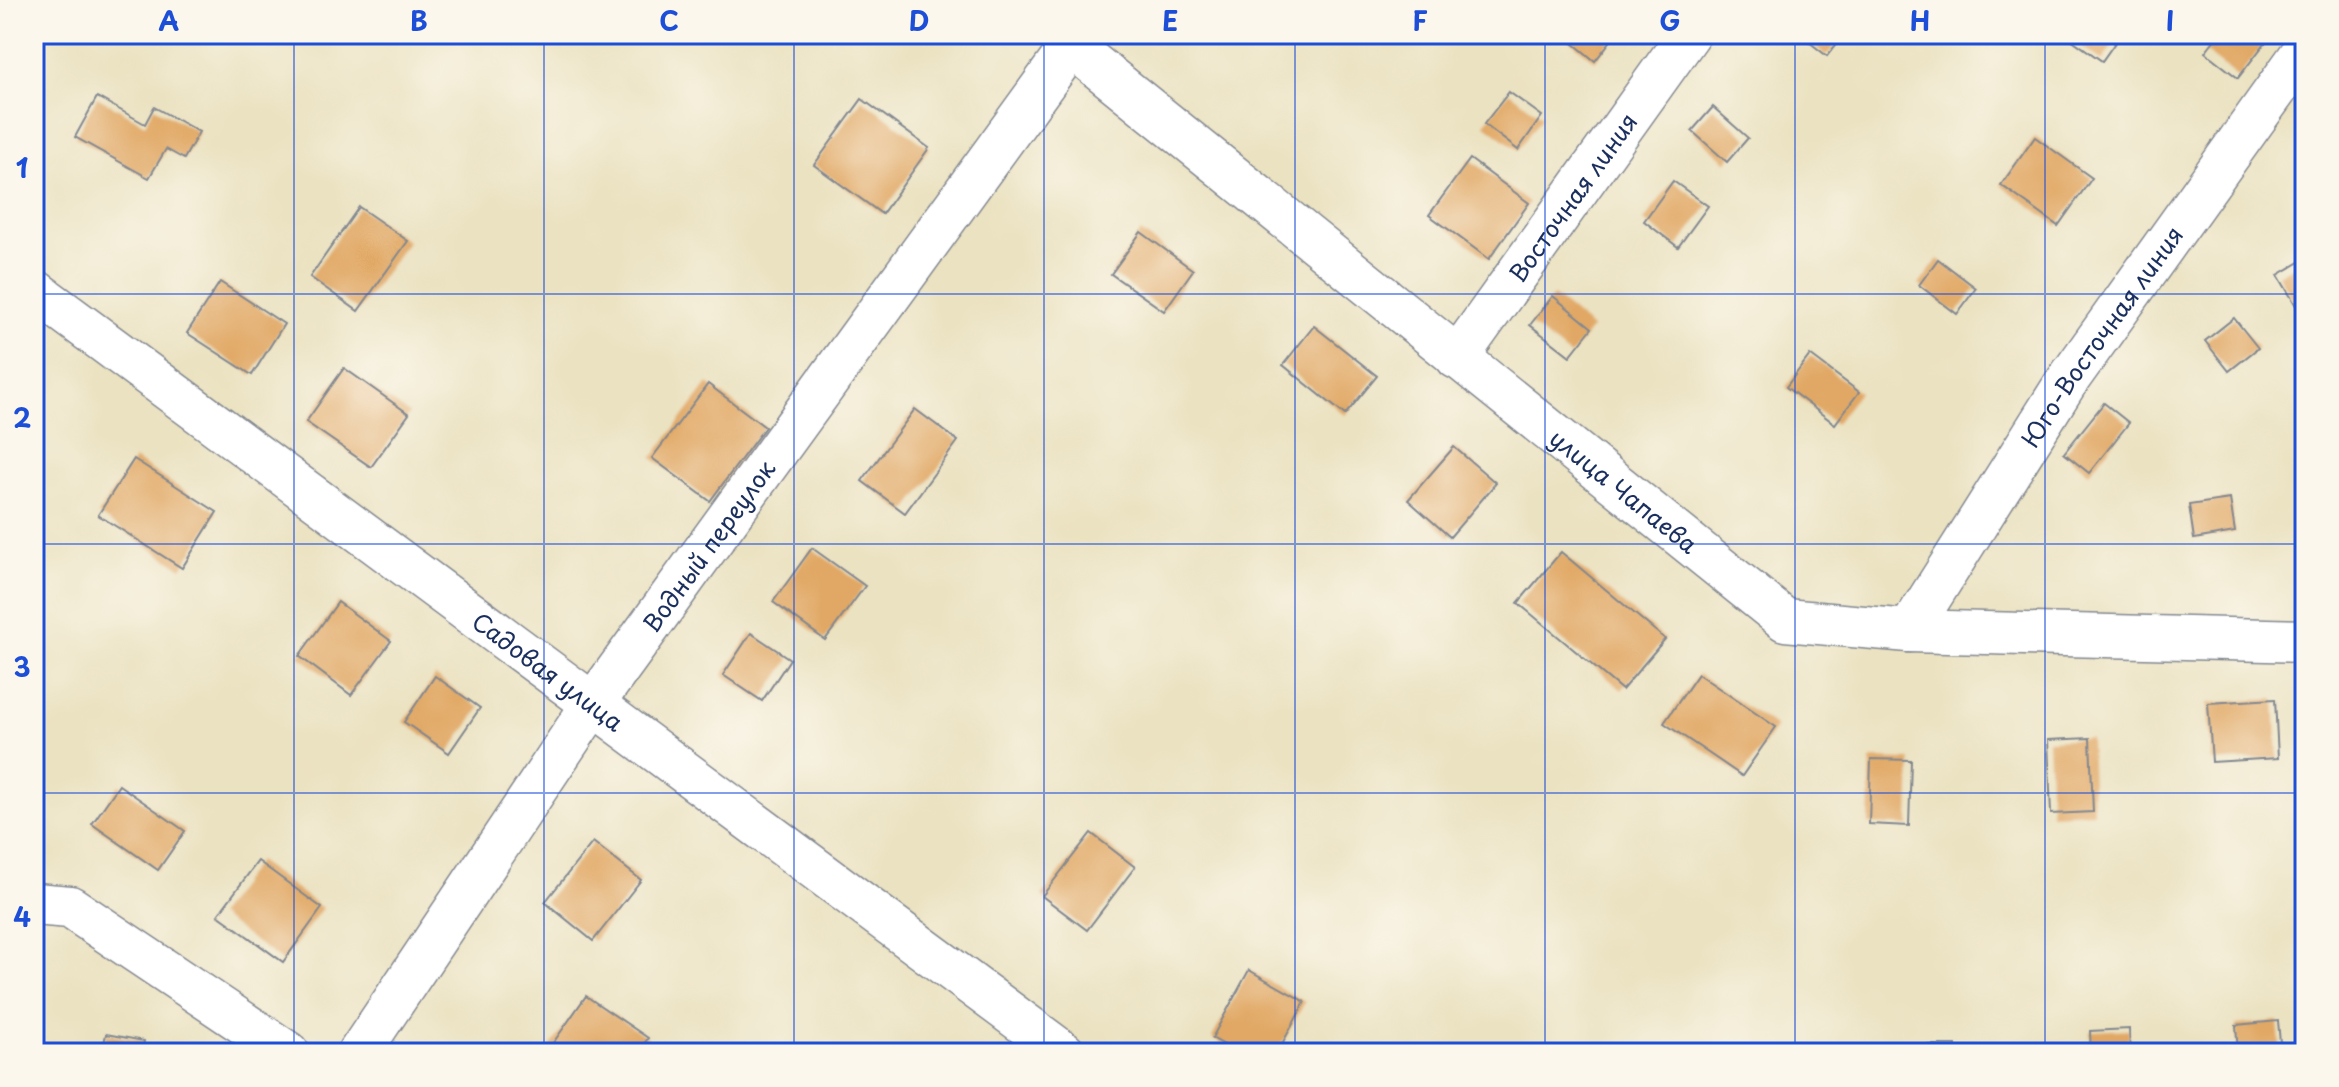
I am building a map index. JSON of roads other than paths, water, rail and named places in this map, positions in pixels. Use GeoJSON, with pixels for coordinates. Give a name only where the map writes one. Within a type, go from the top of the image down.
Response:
{"type":"FeatureCollection","features":[{"type":"Feature","properties":{"kind":"street","name":"Восточная линия"},"geometry":{"type":"LineString","coordinates":[[1457,358],[1689,34]]}},
{"type":"Feature","properties":{"kind":"street","name":"улица Чапаева"},"geometry":{"type":"LineString","coordinates":[[1070,38],[1457,358],[1785,620],[1909,631],[2305,641]]}},
{"type":"Feature","properties":{"kind":"street","name":"Водный переулок"},"geometry":{"type":"LineString","coordinates":[[359,1053],[593,704],[1070,38]]}},
{"type":"Feature","properties":{"kind":"street","name":"Юго-Восточная линия"},"geometry":{"type":"LineString","coordinates":[[1909,631],[2065,384],[2305,49]]}},
{"type":"Feature","properties":{"kind":"street","name":"Садовая улица"},"geometry":{"type":"LineString","coordinates":[[34,290],[1064,1053]]}},
{"type":"Feature","properties":{"kind":"street"},"geometry":{"type":"LineString","coordinates":[[34,904],[70,907],[288,1053]]}}]}
